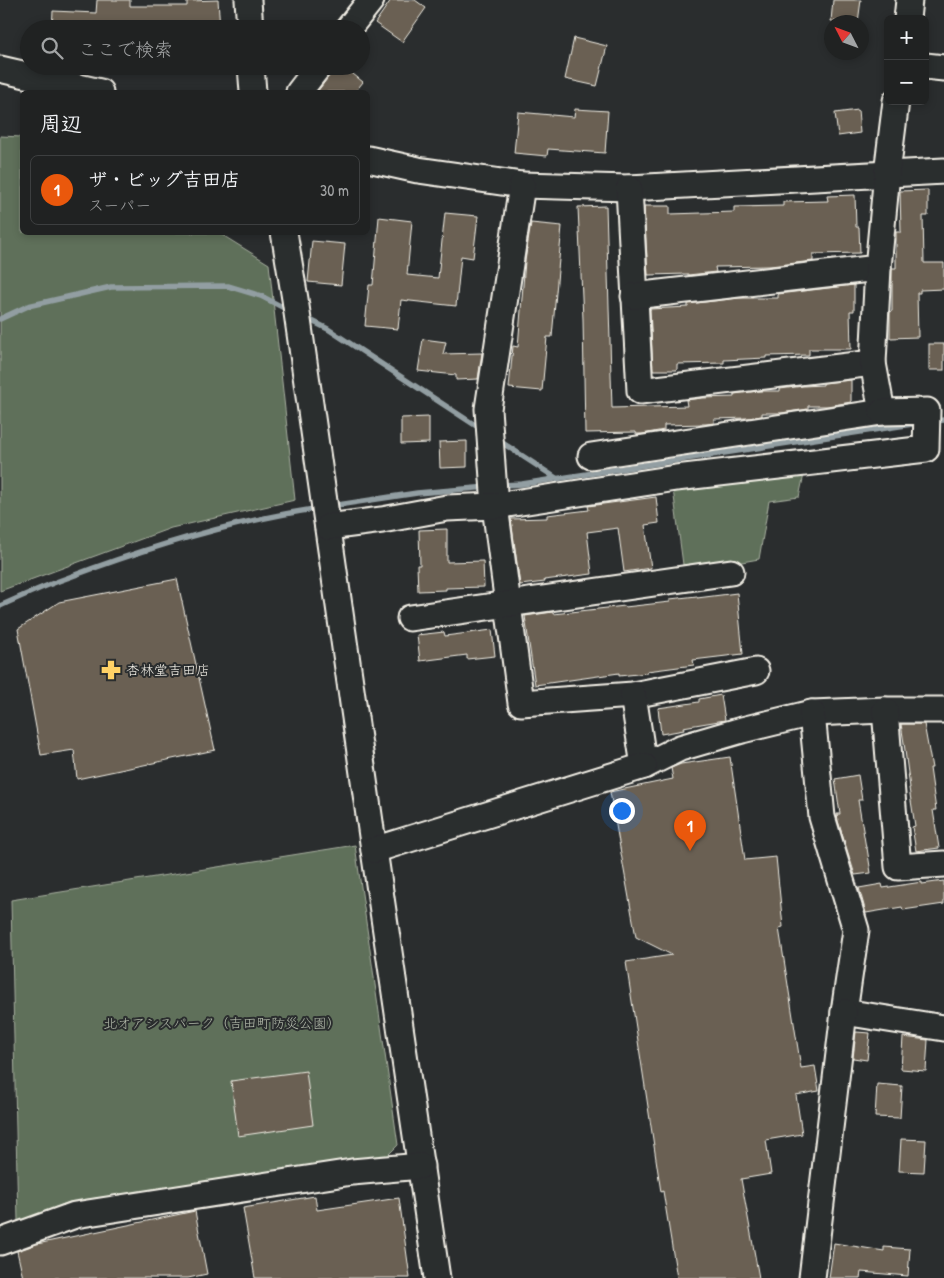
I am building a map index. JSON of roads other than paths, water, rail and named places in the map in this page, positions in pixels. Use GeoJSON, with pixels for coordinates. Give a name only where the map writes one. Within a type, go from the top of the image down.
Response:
{"type":"FeatureCollection","features":[{"type":"Feature","properties":{"kind":"street"},"geometry":{"type":"LineString","coordinates":[[248,0],[249,20]]}},
{"type":"Feature","properties":{"kind":"street"},"geometry":{"type":"LineString","coordinates":[[355,20],[370,0]]}},
{"type":"Feature","properties":{"kind":"street"},"geometry":{"type":"LineString","coordinates":[[907,15],[909,0]]}},
{"type":"Feature","properties":{"kind":"street"},"geometry":{"type":"LineString","coordinates":[[929,66],[944,68]]}},
{"type":"Feature","properties":{"kind":"street"},"geometry":{"type":"LineString","coordinates":[[0,69],[20,74]]}},
{"type":"Feature","properties":{"kind":"street"},"geometry":{"type":"LineString","coordinates":[[26,75],[91,90]]}},
{"type":"Feature","properties":{"kind":"street"},"geometry":{"type":"LineString","coordinates":[[252,75],[253,90]]}},
{"type":"Feature","properties":{"kind":"street"},"geometry":{"type":"LineString","coordinates":[[301,90],[313,75]]}},
{"type":"Feature","properties":{"kind":"street"},"geometry":{"type":"LineString","coordinates":[[882,412],[873,363],[878,268],[896,105]]}},
{"type":"Feature","properties":{"kind":"street"},"geometry":{"type":"LineString","coordinates":[[370,159],[418,170],[522,185],[629,188],[944,171]]}},
{"type":"Feature","properties":{"kind":"street"},"geometry":{"type":"LineString","coordinates":[[522,185],[488,409],[495,502],[521,703],[633,695],[756,671]]}},
{"type":"Feature","properties":{"kind":"street"},"geometry":{"type":"LineString","coordinates":[[629,188],[640,391],[873,363]]}},
{"type":"Feature","properties":{"kind":"street"},"geometry":{"type":"LineString","coordinates":[[284,235],[437,1278]]}},
{"type":"Feature","properties":{"kind":"street"},"geometry":{"type":"LineString","coordinates":[[634,296],[878,268]]}},
{"type":"Feature","properties":{"kind":"street"},"geometry":{"type":"LineString","coordinates":[[327,524],[382,520],[446,508],[676,478],[926,449],[931,417],[882,412],[591,456]]}},
{"type":"Feature","properties":{"kind":"street"},"geometry":{"type":"LineString","coordinates":[[410,618],[731,572]]}},
{"type":"Feature","properties":{"kind":"street"},"geometry":{"type":"LineString","coordinates":[[633,695],[644,766]]}},
{"type":"Feature","properties":{"kind":"street"},"geometry":{"type":"LineString","coordinates":[[885,710],[898,867],[944,864]]}},
{"type":"Feature","properties":{"kind":"street"},"geometry":{"type":"LineString","coordinates":[[374,850],[644,766],[680,748],[742,730],[812,713],[944,710]]}},
{"type":"Feature","properties":{"kind":"street"},"geometry":{"type":"LineString","coordinates":[[812,713],[822,816],[856,930],[844,1012],[812,1278]]}},
{"type":"Feature","properties":{"kind":"street"},"geometry":{"type":"LineString","coordinates":[[844,1012],[944,1028]]}},
{"type":"Feature","properties":{"kind":"street"},"geometry":{"type":"LineString","coordinates":[[0,1242],[75,1215],[352,1172],[421,1166]]}},
{"type":"Feature","properties":{"kind":"waterway"},"geometry":{"type":"LineString","coordinates":[[0,319],[28,306],[111,287],[228,286],[261,296],[290,311]]}},
{"type":"Feature","properties":{"kind":"waterway"},"geometry":{"type":"LineString","coordinates":[[306,318],[328,329],[481,429]]}},
{"type":"Feature","properties":{"kind":"waterway"},"geometry":{"type":"LineString","coordinates":[[933,421],[944,420]]}},
{"type":"Feature","properties":{"kind":"waterway"},"geometry":{"type":"LineString","coordinates":[[500,485],[522,484],[919,423]]}},
{"type":"Feature","properties":{"kind":"waterway"},"geometry":{"type":"LineString","coordinates":[[498,440],[556,478]]}},
{"type":"Feature","properties":{"kind":"waterway"},"geometry":{"type":"LineString","coordinates":[[331,506],[417,493],[488,487]]}},
{"type":"Feature","properties":{"kind":"waterway"},"geometry":{"type":"LineString","coordinates":[[0,606],[58,581],[192,536],[255,520],[320,508]]}},
{"type":"Feature","properties":{"kind":"place","name":"杏林堂吉田店"},"geometry":{"type":"Point","coordinates":[111,670]}},
{"type":"Feature","properties":{"kind":"place","name":"ザ・ビッグ吉田店"},"geometry":{"type":"Point","coordinates":[690,851]}},
{"type":"Feature","properties":{"kind":"park label","name":"北オアシスパーク（吉田町防災公園）"},"geometry":{"type":"Point","coordinates":[222,1023]}}]}
